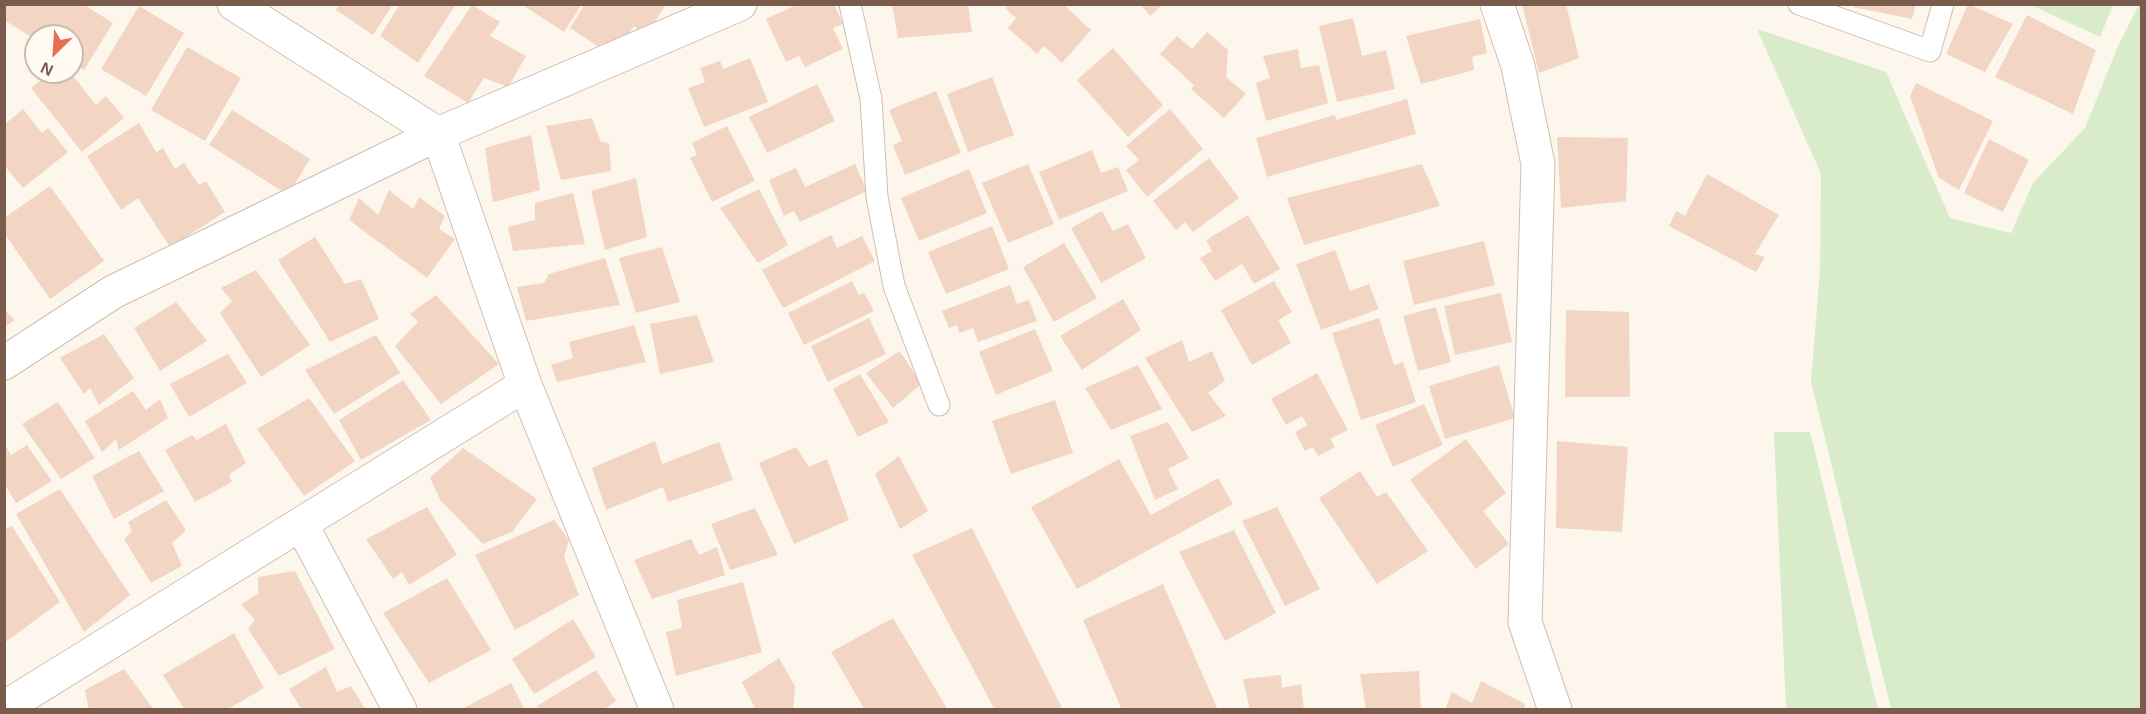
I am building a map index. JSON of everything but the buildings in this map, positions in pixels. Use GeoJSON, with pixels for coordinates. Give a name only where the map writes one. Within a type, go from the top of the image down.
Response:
{"type":"FeatureCollection","features":[{"type":"Feature","properties":{"kind":"street"},"geometry":{"type":"LineString","coordinates":[[234,4],[438,134],[525,385],[657,710]]}},
{"type":"Feature","properties":{"kind":"street"},"geometry":{"type":"LineString","coordinates":[[4,363],[113,292],[438,134],[740,4]]}},
{"type":"Feature","properties":{"kind":"street"},"geometry":{"type":"LineString","coordinates":[[1497,4],[1518,66],[1538,164],[1526,622],[1555,710]]}},
{"type":"Feature","properties":{"kind":"street"},"geometry":{"type":"LineString","coordinates":[[4,708],[525,385]]}},
{"type":"Feature","properties":{"kind":"street"},"geometry":{"type":"LineString","coordinates":[[301,524],[400,710]]}},
{"type":"Feature","properties":{"kind":"lane"},"geometry":{"type":"LineString","coordinates":[[850,4],[871,99],[877,197],[894,285],[939,405]]}},
{"type":"Feature","properties":{"kind":"lane"},"geometry":{"type":"LineString","coordinates":[[1799,4],[1930,51],[1942,4]]}},
{"type":"Feature","properties":{"kind":"green space"},"geometry":{"type":"Polygon","coordinates":[[[2113,4],[2100,37],[2031,5],[2113,4]]]}},
{"type":"Feature","properties":{"kind":"green space"},"geometry":{"type":"Polygon","coordinates":[[[2139,5],[2142,5],[2141,709],[1891,709],[1811,381],[1820,271],[1821,174],[1757,29],[1886,72],[1950,218],[2011,233],[2033,183],[2085,128],[2118,46],[2139,5]]]}},
{"type":"Feature","properties":{"kind":"green space"},"geometry":{"type":"Polygon","coordinates":[[[1774,432],[1810,432],[1878,709],[1786,709],[1774,432]]]}}]}
